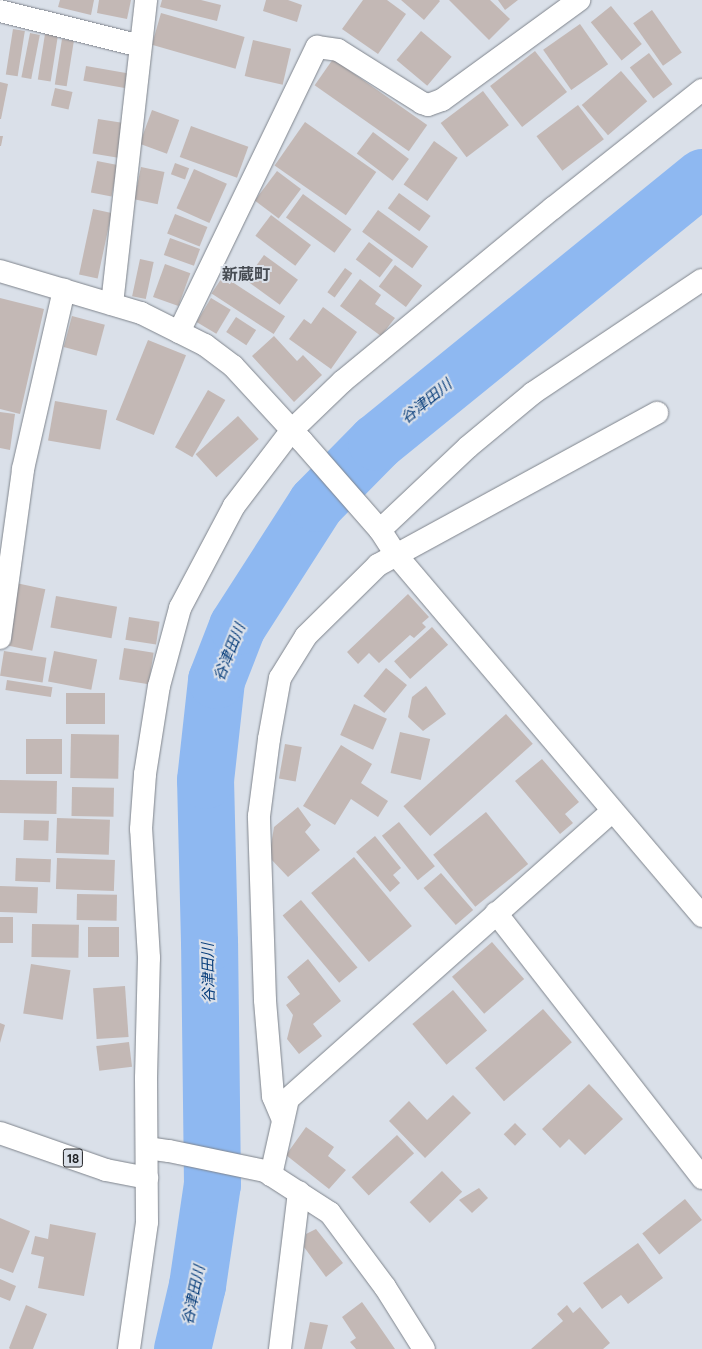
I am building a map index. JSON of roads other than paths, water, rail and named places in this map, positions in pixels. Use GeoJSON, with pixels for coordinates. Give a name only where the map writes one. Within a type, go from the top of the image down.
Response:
{"type":"FeatureCollection","features":[{"type":"Feature","properties":{"kind":"street"},"geometry":{"type":"LineString","coordinates":[[112,304],[146,0]]}},
{"type":"Feature","properties":{"kind":"street"},"geometry":{"type":"LineString","coordinates":[[179,332],[317,47],[338,50],[428,105],[442,100],[579,0]]}},
{"type":"Feature","properties":{"kind":"street"},"geometry":{"type":"LineString","coordinates":[[0,11],[140,46]]}},
{"type":"Feature","properties":{"kind":"street"},"geometry":{"type":"LineString","coordinates":[[129,1349],[147,1222],[149,958],[141,829],[145,774],[159,686],[184,602],[234,506],[343,380],[547,213],[702,90]]}},
{"type":"Feature","properties":{"kind":"street"},"geometry":{"type":"LineString","coordinates":[[0,271],[141,312],[205,345],[233,366],[297,435],[375,524],[397,556],[702,916]]}},
{"type":"Feature","properties":{"kind":"street"},"geometry":{"type":"LineString","coordinates":[[375,524],[533,393],[702,280]]}},
{"type":"Feature","properties":{"kind":"street"},"geometry":{"type":"LineString","coordinates":[[0,638],[23,469],[64,290]]}},
{"type":"Feature","properties":{"kind":"street"},"geometry":{"type":"LineString","coordinates":[[283,1120],[273,1096],[265,1000],[258,816],[269,739],[280,678],[306,636],[378,565],[657,413]]}},
{"type":"Feature","properties":{"kind":"street"},"geometry":{"type":"LineString","coordinates":[[268,1173],[288,1099],[612,810]]}},
{"type":"Feature","properties":{"kind":"street"},"geometry":{"type":"LineString","coordinates":[[496,912],[702,1178]]}},
{"type":"Feature","properties":{"kind":"street","name":"18"},"geometry":{"type":"LineString","coordinates":[[0,1133],[106,1170],[147,1178]]}},
{"type":"Feature","properties":{"kind":"street"},"geometry":{"type":"LineString","coordinates":[[147,1148],[169,1151],[268,1173],[330,1213],[385,1287],[424,1349]]}},
{"type":"Feature","properties":{"kind":"street"},"geometry":{"type":"LineString","coordinates":[[280,1349],[299,1192]]}},
{"type":"Feature","properties":{"kind":"waterway","name":"谷津田川"},"geometry":{"type":"LineString","coordinates":[[182,1349],[197,1285],[212,1184],[205,780],[216,680],[237,626],[316,503],[376,442],[702,177]]}},
{"type":"Feature","properties":{"kind":"district","name":"新蔵町"},"geometry":{"type":"Point","coordinates":[246,274]}}]}
